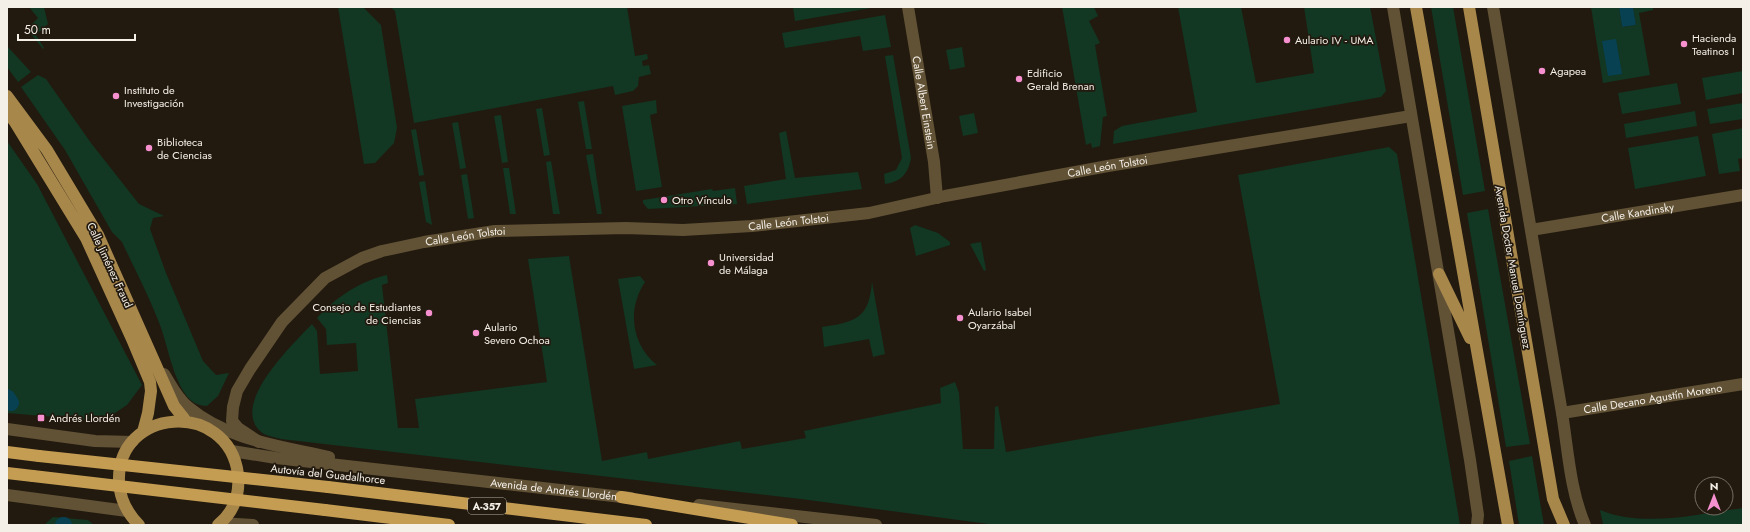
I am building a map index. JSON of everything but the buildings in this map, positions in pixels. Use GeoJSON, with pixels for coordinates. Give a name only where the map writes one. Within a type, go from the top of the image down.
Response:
{"type":"FeatureCollection","features":[{"type":"Feature","properties":{"kind":"highway","name":"Autovía del Guadalhorce"},"geometry":{"type":"LineString","coordinates":[[7,452],[328,487],[646,525]]}},
{"type":"Feature","properties":{"kind":"highway"},"geometry":{"type":"LineString","coordinates":[[7,473],[449,525]]}},
{"type":"Feature","properties":{"kind":"highway"},"geometry":{"type":"LineString","coordinates":[[621,496],[792,525]]}},
{"type":"Feature","properties":{"kind":"main road"},"geometry":{"type":"LineString","coordinates":[[1416,7],[1508,525]]}},
{"type":"Feature","properties":{"kind":"main road","name":"Avenida Doctor Manuel Domínguez"},"geometry":{"type":"LineString","coordinates":[[1469,7],[1553,499],[1564,525]]}},
{"type":"Feature","properties":{"kind":"main road","name":"Calle Jiménez Fraud"},"geometry":{"type":"LineString","coordinates":[[7,96],[47,150],[98,235],[174,406],[186,421]]}},
{"type":"Feature","properties":{"kind":"main road","name":"Calle Jiménez Fraud"},"geometry":{"type":"LineString","coordinates":[[7,112],[15,122],[86,238],[132,339],[150,382],[151,391],[148,413],[143,432]]}},
{"type":"Feature","properties":{"kind":"main road"},"geometry":{"type":"LineString","coordinates":[[1439,274],[1477,352]]}},
{"type":"Feature","properties":{"kind":"main road"},"geometry":{"type":"LineString","coordinates":[[139,525],[127,511],[120,491],[119,477],[121,465],[132,442],[143,432],[162,423],[176,421],[197,423],[215,433],[232,451],[237,464],[238,494],[234,505],[219,524]]}},
{"type":"Feature","properties":{"kind":"street","name":"Calle Albert Einstein"},"geometry":{"type":"LineString","coordinates":[[908,7],[934,162],[937,198]]}},
{"type":"Feature","properties":{"kind":"street"},"geometry":{"type":"LineString","coordinates":[[1393,7],[1439,274],[1478,515],[1477,525]]}},
{"type":"Feature","properties":{"kind":"street"},"geometry":{"type":"LineString","coordinates":[[1493,7],[1532,230],[1571,475],[1579,512],[1585,525]]}},
{"type":"Feature","properties":{"kind":"street","name":"Calle León Tolstoi"},"geometry":{"type":"LineString","coordinates":[[259,442],[238,428],[232,421],[233,407],[237,391],[250,369],[282,322],[325,278],[362,258],[382,251],[424,242],[495,231],[626,228],[683,230],[752,226],[869,213],[937,198],[1108,166],[1411,116]]}},
{"type":"Feature","properties":{"kind":"street","name":"Calle Kandinsky"},"geometry":{"type":"LineString","coordinates":[[1532,230],[1743,194]]}},
{"type":"Feature","properties":{"kind":"street"},"geometry":{"type":"LineString","coordinates":[[152,356],[179,398],[187,406],[207,420],[227,431],[259,442],[398,471]]}},
{"type":"Feature","properties":{"kind":"street","name":"Calle Decano Agustín Moreno"},"geometry":{"type":"LineString","coordinates":[[1562,413],[1743,384]]}},
{"type":"Feature","properties":{"kind":"street"},"geometry":{"type":"LineString","coordinates":[[7,429],[95,441],[132,442]]}},
{"type":"Feature","properties":{"kind":"street","name":"Avenida de Andrés Llordén"},"geometry":{"type":"LineString","coordinates":[[232,451],[876,525]]}},
{"type":"Feature","properties":{"kind":"street"},"geometry":{"type":"LineString","coordinates":[[7,495],[127,511]]}},
{"type":"Feature","properties":{"kind":"street"},"geometry":{"type":"LineString","coordinates":[[219,524],[253,525]]}},
{"type":"Feature","properties":{"kind":"green space"},"geometry":{"type":"Polygon","coordinates":[[[29,7],[44,7],[48,24],[36,35],[44,48],[43,49],[27,29],[38,18],[29,7]]]}},
{"type":"Feature","properties":{"kind":"green space"},"geometry":{"type":"Polygon","coordinates":[[[338,7],[363,7],[381,25],[397,128],[394,143],[375,163],[364,164],[338,7]]]}},
{"type":"Feature","properties":{"kind":"green space"},"geometry":{"type":"Polygon","coordinates":[[[390,7],[627,7],[635,56],[647,54],[648,59],[642,61],[643,66],[649,65],[651,74],[639,77],[638,86],[633,91],[615,95],[613,86],[414,123],[395,11],[390,7]]]}},
{"type":"Feature","properties":{"kind":"green space"},"geometry":{"type":"Polygon","coordinates":[[[793,7],[877,7],[795,21],[793,7]]]}},
{"type":"Feature","properties":{"kind":"green space"},"geometry":{"type":"Polygon","coordinates":[[[1062,7],[1094,7],[1098,16],[1089,21],[1100,43],[1095,45],[1107,116],[1103,117],[1100,146],[1092,148],[1091,143],[1086,145],[1062,7]]]}},
{"type":"Feature","properties":{"kind":"green space"},"geometry":{"type":"Polygon","coordinates":[[[1178,7],[1241,7],[1256,83],[1314,73],[1304,7],[1370,7],[1386,91],[1381,97],[1113,144],[1114,131],[1122,126],[1197,112],[1178,7]]]}},
{"type":"Feature","properties":{"kind":"green space"},"geometry":{"type":"Polygon","coordinates":[[[1431,7],[1453,7],[1485,191],[1463,195],[1431,7]]]}},
{"type":"Feature","properties":{"kind":"green space"},"geometry":{"type":"Polygon","coordinates":[[[1591,7],[1619,7],[1622,27],[1636,25],[1633,7],[1653,7],[1653,10],[1639,13],[1650,75],[1603,83],[1591,7]]]}},
{"type":"Feature","properties":{"kind":"green space"},"geometry":{"type":"Polygon","coordinates":[[[885,15],[891,47],[863,51],[860,36],[785,48],[782,33],[885,15]]]}},
{"type":"Feature","properties":{"kind":"green space"},"geometry":{"type":"Polygon","coordinates":[[[7,46],[31,72],[18,82],[7,67],[7,46]]]}},
{"type":"Feature","properties":{"kind":"green space"},"geometry":{"type":"Polygon","coordinates":[[[962,47],[965,67],[950,70],[946,50],[962,47]]]}},
{"type":"Feature","properties":{"kind":"green space"},"geometry":{"type":"Polygon","coordinates":[[[893,55],[911,158],[908,169],[903,176],[891,183],[885,184],[884,174],[896,170],[902,158],[885,56],[893,55]]]}},
{"type":"Feature","properties":{"kind":"green space"},"geometry":{"type":"Polygon","coordinates":[[[1743,71],[1743,93],[1706,100],[1702,78],[1743,71]]]}},
{"type":"Feature","properties":{"kind":"green space"},"geometry":{"type":"Polygon","coordinates":[[[38,75],[46,79],[91,143],[139,204],[164,216],[153,218],[150,229],[166,273],[203,361],[216,375],[229,373],[218,396],[207,406],[192,402],[181,387],[173,368],[154,310],[122,242],[112,232],[65,150],[21,87],[38,75]]]}},
{"type":"Feature","properties":{"kind":"green space"},"geometry":{"type":"Polygon","coordinates":[[[1677,83],[1681,104],[1622,114],[1618,93],[1677,83]]]}},
{"type":"Feature","properties":{"kind":"green space"},"geometry":{"type":"Polygon","coordinates":[[[656,100],[657,113],[650,115],[662,187],[636,191],[622,106],[656,100]]]}},
{"type":"Feature","properties":{"kind":"green space"},"geometry":{"type":"Polygon","coordinates":[[[584,101],[592,149],[586,149],[578,102],[584,101]]]}},
{"type":"Feature","properties":{"kind":"green space"},"geometry":{"type":"Polygon","coordinates":[[[1743,103],[1743,119],[1710,124],[1707,109],[1743,103]]]}},
{"type":"Feature","properties":{"kind":"green space"},"geometry":{"type":"Polygon","coordinates":[[[542,108],[550,155],[544,156],[536,109],[542,108]]]}},
{"type":"Feature","properties":{"kind":"green space"},"geometry":{"type":"Polygon","coordinates":[[[1695,111],[1697,126],[1626,138],[1624,124],[1695,111]]]}},
{"type":"Feature","properties":{"kind":"green space"},"geometry":{"type":"Polygon","coordinates":[[[974,113],[978,133],[963,136],[959,116],[974,113]]]}},
{"type":"Feature","properties":{"kind":"green space"},"geometry":{"type":"Polygon","coordinates":[[[501,115],[508,162],[502,163],[494,116],[501,115]]]}},
{"type":"Feature","properties":{"kind":"green space"},"geometry":{"type":"Polygon","coordinates":[[[458,122],[466,168],[460,169],[452,123],[458,122]]]}},
{"type":"Feature","properties":{"kind":"green space"},"geometry":{"type":"Polygon","coordinates":[[[1743,128],[1743,158],[1738,159],[1740,171],[1719,174],[1712,134],[1743,128]]]}},
{"type":"Feature","properties":{"kind":"green space"},"geometry":{"type":"Polygon","coordinates":[[[416,129],[424,175],[419,176],[411,130],[416,129]]]}},
{"type":"Feature","properties":{"kind":"green space"},"geometry":{"type":"Polygon","coordinates":[[[786,131],[795,178],[858,172],[862,189],[747,204],[744,186],[786,179],[779,133],[786,131]]]}},
{"type":"Feature","properties":{"kind":"green space"},"geometry":{"type":"Polygon","coordinates":[[[1698,136],[1706,176],[1635,189],[1628,148],[1698,136]]]}},
{"type":"Feature","properties":{"kind":"green space"},"geometry":{"type":"Polygon","coordinates":[[[7,141],[37,184],[142,385],[127,405],[103,421],[7,413],[7,141]]]}},
{"type":"Feature","properties":{"kind":"green space"},"geometry":{"type":"Polygon","coordinates":[[[1389,147],[1397,154],[1460,525],[996,525],[801,499],[281,439],[261,432],[253,418],[253,404],[259,389],[268,374],[312,324],[317,331],[320,374],[358,371],[356,343],[327,345],[326,329],[317,318],[340,297],[349,291],[367,281],[387,275],[388,283],[382,285],[398,428],[419,428],[415,399],[547,382],[528,259],[569,256],[602,461],[647,452],[648,459],[740,441],[742,449],[806,438],[804,431],[941,403],[940,388],[955,382],[959,393],[963,449],[994,449],[995,407],[998,406],[1006,452],[1280,404],[1238,175],[1389,147]]]}},
{"type":"Feature","properties":{"kind":"green space"},"geometry":{"type":"Polygon","coordinates":[[[593,154],[602,214],[597,214],[586,155],[593,154]]]}},
{"type":"Feature","properties":{"kind":"green space"},"geometry":{"type":"Polygon","coordinates":[[[551,161],[560,214],[553,214],[546,162],[551,161]]]}},
{"type":"Feature","properties":{"kind":"green space"},"geometry":{"type":"Polygon","coordinates":[[[503,168],[509,168],[516,214],[510,214],[503,168]]]}},
{"type":"Feature","properties":{"kind":"green space"},"geometry":{"type":"Polygon","coordinates":[[[467,174],[474,218],[468,219],[461,175],[467,174]]]}},
{"type":"Feature","properties":{"kind":"green space"},"geometry":{"type":"Polygon","coordinates":[[[425,181],[432,225],[426,222],[419,182],[425,181]]]}},
{"type":"Feature","properties":{"kind":"green space"},"geometry":{"type":"Polygon","coordinates":[[[735,188],[737,204],[648,209],[643,203],[643,200],[712,189],[713,191],[735,188]]]}},
{"type":"Feature","properties":{"kind":"green space"},"geometry":{"type":"Polygon","coordinates":[[[1488,209],[1530,444],[1506,447],[1467,213],[1488,209]]]}},
{"type":"Feature","properties":{"kind":"green space"},"geometry":{"type":"Polygon","coordinates":[[[915,225],[938,233],[950,242],[950,245],[916,256],[910,228],[915,225]]]}},
{"type":"Feature","properties":{"kind":"green space"},"geometry":{"type":"Polygon","coordinates":[[[981,242],[986,270],[984,271],[970,244],[981,242]]]}},
{"type":"Feature","properties":{"kind":"green space"},"geometry":{"type":"Polygon","coordinates":[[[640,276],[645,282],[639,292],[636,303],[634,326],[642,347],[648,357],[657,365],[634,369],[618,279],[640,276]]]}},
{"type":"Feature","properties":{"kind":"green space"},"geometry":{"type":"Polygon","coordinates":[[[872,282],[885,354],[873,357],[869,339],[824,347],[822,327],[852,320],[864,311],[868,304],[872,282]]]}},
{"type":"Feature","properties":{"kind":"green space"},"geometry":{"type":"Polygon","coordinates":[[[1532,456],[1544,525],[1519,525],[1509,461],[1532,456]]]}},
{"type":"Feature","properties":{"kind":"green space"},"geometry":{"type":"Polygon","coordinates":[[[1743,508],[1743,525],[1604,525],[1600,510],[1617,515],[1653,519],[1694,515],[1734,516],[1734,509],[1743,508]]]}},
{"type":"Feature","properties":{"kind":"green space"},"geometry":{"type":"Polygon","coordinates":[[[53,517],[88,520],[94,525],[44,525],[53,517]]]}},
{"type":"Feature","properties":{"kind":"water"},"geometry":{"type":"Polygon","coordinates":[[[1619,7],[1633,7],[1636,25],[1622,27],[1619,7]]]}},
{"type":"Feature","properties":{"kind":"water"},"geometry":{"type":"Polygon","coordinates":[[[1616,39],[1622,74],[1608,76],[1602,41],[1616,39]]]}},
{"type":"Feature","properties":{"kind":"waterway"},"geometry":{"type":"LineString","coordinates":[[7,397],[11,403]]}},
{"type":"Feature","properties":{"kind":"place","name":"Aulario IV - UMA"},"geometry":{"type":"Point","coordinates":[1287,40]}},
{"type":"Feature","properties":{"kind":"place","name":"Hacienda Teatinos I"},"geometry":{"type":"Point","coordinates":[1684,44]}},
{"type":"Feature","properties":{"kind":"place","name":"Agapea"},"geometry":{"type":"Point","coordinates":[1542,71]}},
{"type":"Feature","properties":{"kind":"place","name":"Edificio Gerald Brenan"},"geometry":{"type":"Point","coordinates":[1019,79]}},
{"type":"Feature","properties":{"kind":"place","name":"Instituto de Investigación"},"geometry":{"type":"Point","coordinates":[116,96]}},
{"type":"Feature","properties":{"kind":"place","name":"Biblioteca de Ciencias"},"geometry":{"type":"Point","coordinates":[149,148]}},
{"type":"Feature","properties":{"kind":"place","name":"Otro Vínculo"},"geometry":{"type":"Point","coordinates":[664,200]}},
{"type":"Feature","properties":{"kind":"place","name":"Universidad de Málaga"},"geometry":{"type":"Point","coordinates":[711,263]}},
{"type":"Feature","properties":{"kind":"place","name":"Consejo de Estudiantes de Ciencias"},"geometry":{"type":"Point","coordinates":[429,313]}},
{"type":"Feature","properties":{"kind":"place","name":"Aulario Isabel Oyarzábal"},"geometry":{"type":"Point","coordinates":[960,318]}},
{"type":"Feature","properties":{"kind":"place","name":"Aulario Severo Ochoa"},"geometry":{"type":"Point","coordinates":[476,333]}},
{"type":"Feature","properties":{"kind":"place","name":"Andrés Llordén"},"geometry":{"type":"Point","coordinates":[41,418]}}]}
